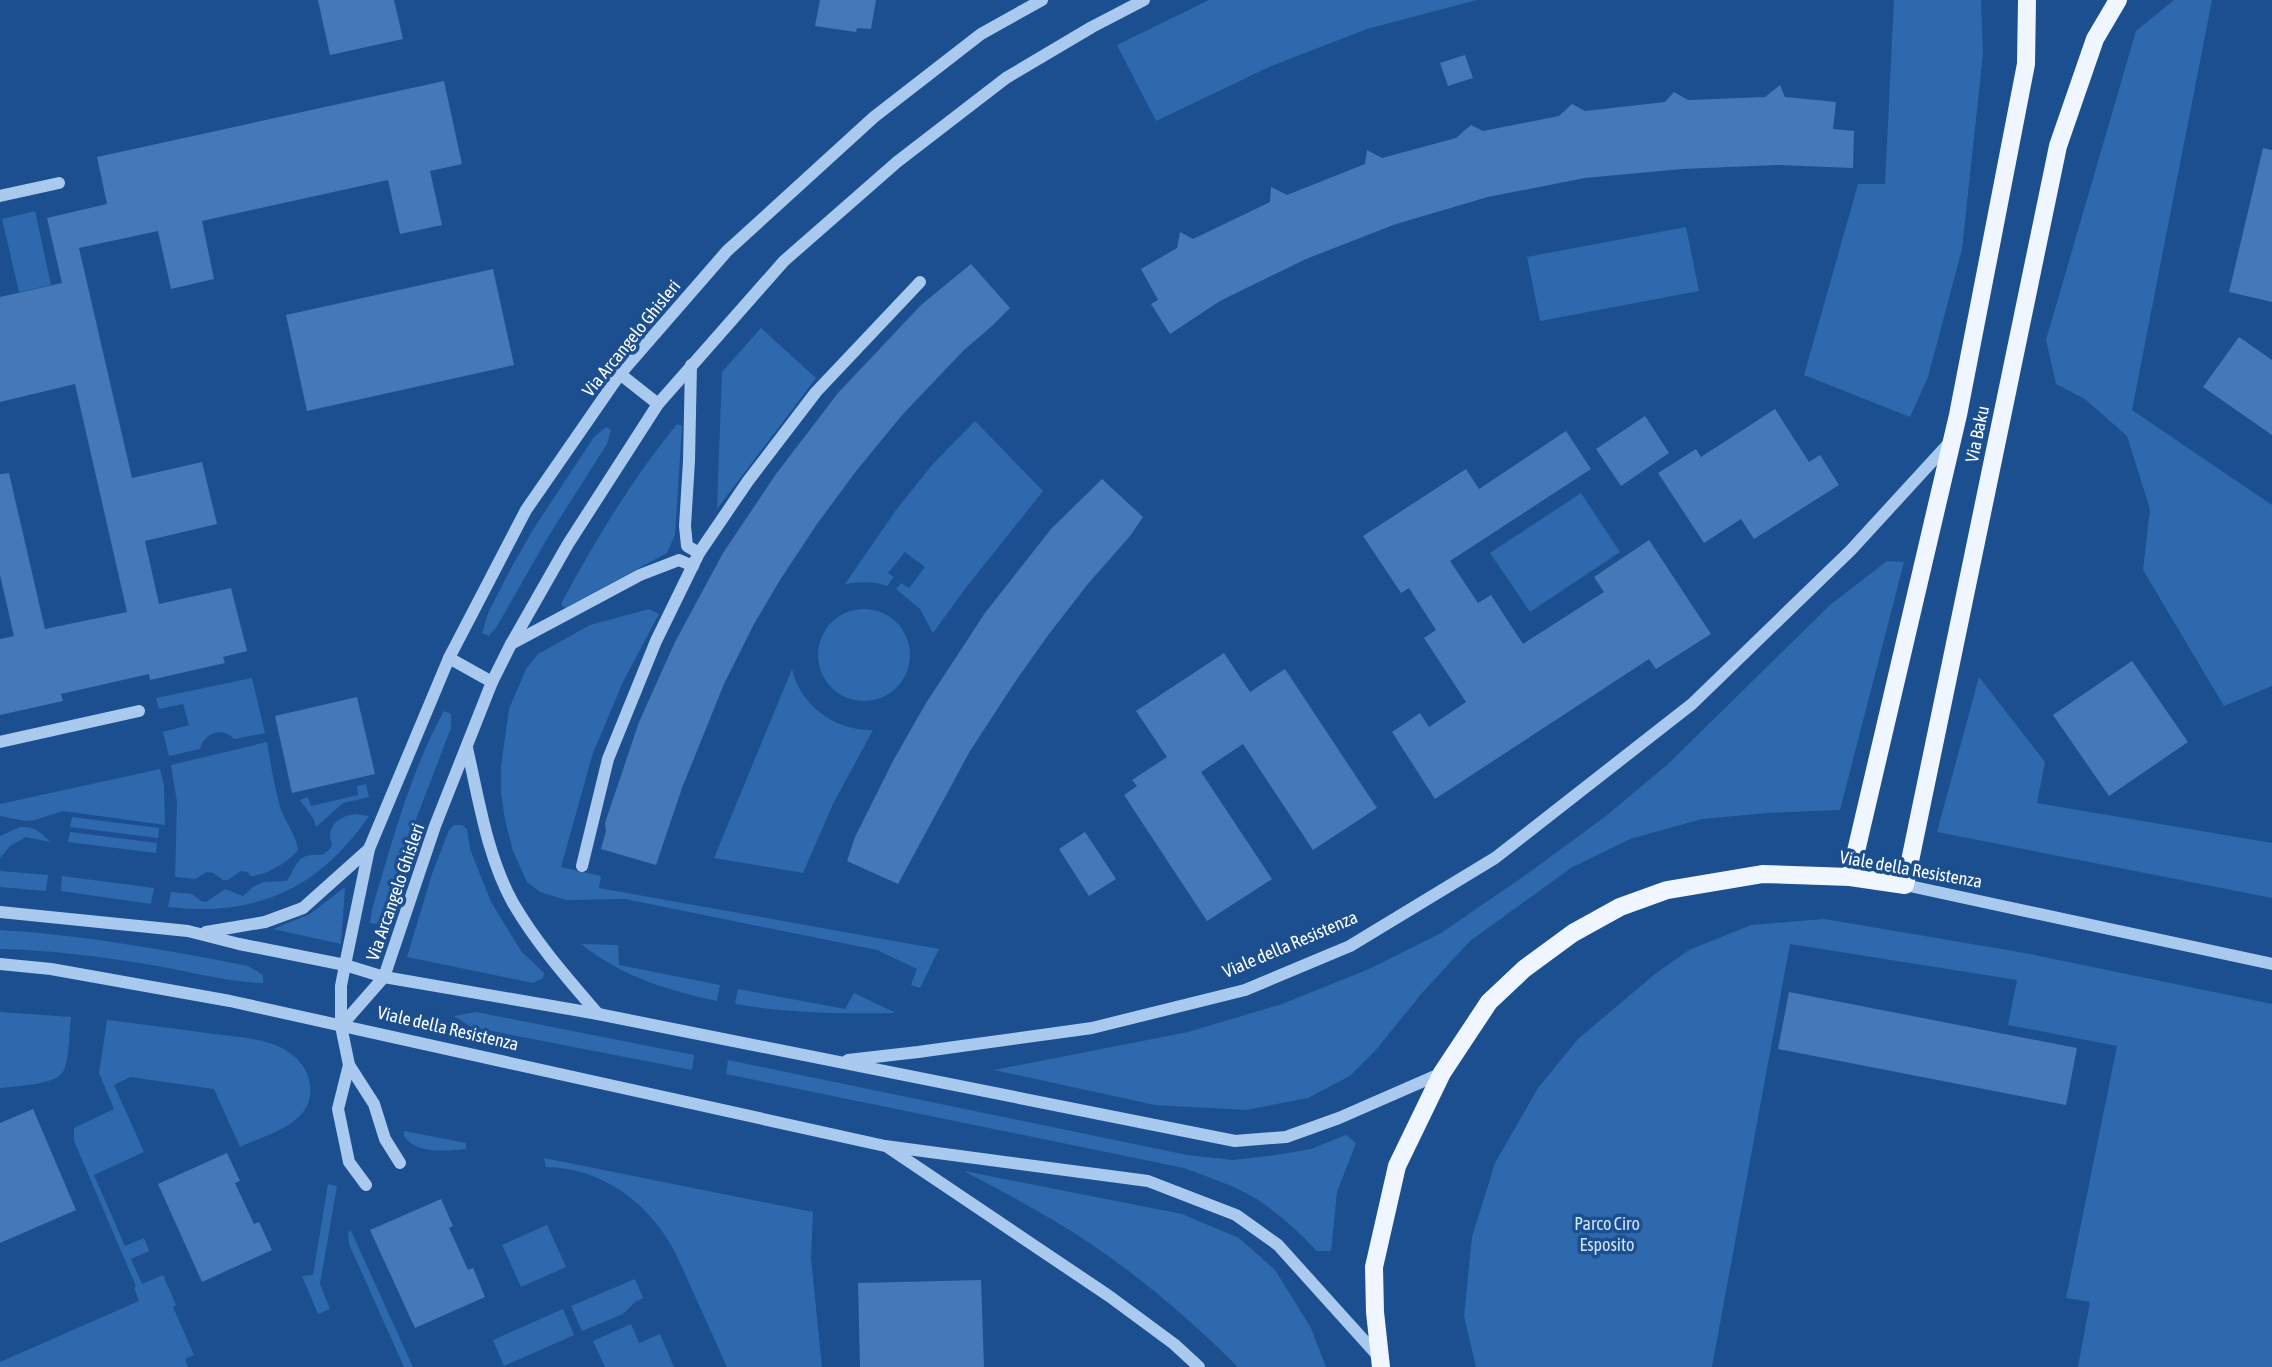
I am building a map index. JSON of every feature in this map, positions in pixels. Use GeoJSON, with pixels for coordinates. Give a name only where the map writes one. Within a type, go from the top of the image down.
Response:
{"type":"FeatureCollection","features":[{"type":"Feature","properties":{"kind":"main road","name":"Via Baku"},"geometry":{"type":"LineString","coordinates":[[1850,877],[1953,439],[2026,64],[2027,0]]}},
{"type":"Feature","properties":{"kind":"main road","name":"Via Baku"},"geometry":{"type":"LineString","coordinates":[[1905,885],[2059,146],[2095,39],[2118,0]]}},
{"type":"Feature","properties":{"kind":"main road","name":"Viale della Resistenza"},"geometry":{"type":"LineString","coordinates":[[1381,1362],[1375,1312],[1374,1267],[1397,1166],[1442,1073],[1489,1002],[1524,969],[1573,933],[1620,907],[1667,890],[1762,874],[1850,877],[1905,885]]}},
{"type":"Feature","properties":{"kind":"street","name":"Via Arcangelo Ghisleri"},"geometry":{"type":"LineString","coordinates":[[341,1026],[341,986],[369,849],[449,658],[526,510],[620,374],[727,251],[874,117],[981,34],[1042,0]]}},
{"type":"Feature","properties":{"kind":"street","name":"Via Arcangelo Ghisleri"},"geometry":{"type":"LineString","coordinates":[[341,1026],[384,977],[399,940],[435,826],[492,682],[511,644],[568,544],[658,404],[784,261],[897,162],[1006,78],[1144,0]]}},
{"type":"Feature","properties":{"kind":"street"},"geometry":{"type":"LineString","coordinates":[[0,196],[59,183]]}},
{"type":"Feature","properties":{"kind":"street"},"geometry":{"type":"LineString","coordinates":[[582,866],[608,759],[656,640],[699,553],[748,481],[816,392],[920,282]]}},
{"type":"Feature","properties":{"kind":"street"},"geometry":{"type":"LineString","coordinates":[[691,365],[685,526],[687,546],[699,553]]}},
{"type":"Feature","properties":{"kind":"street"},"geometry":{"type":"LineString","coordinates":[[620,374],[658,404]]}},
{"type":"Feature","properties":{"kind":"street","name":"Via Baku"},"geometry":{"type":"LineString","coordinates":[[1692,704],[1851,550],[1953,439]]}},
{"type":"Feature","properties":{"kind":"street"},"geometry":{"type":"LineString","coordinates":[[511,644],[640,575],[679,560],[693,566]]}},
{"type":"Feature","properties":{"kind":"street"},"geometry":{"type":"LineString","coordinates":[[449,658],[492,682]]}},
{"type":"Feature","properties":{"kind":"street","name":"Viale della Resistenza"},"geometry":{"type":"LineString","coordinates":[[836,1061],[1092,1028],[1245,990],[1350,946],[1495,858],[1692,704]]}},
{"type":"Feature","properties":{"kind":"street"},"geometry":{"type":"LineString","coordinates":[[0,742],[139,711]]}},
{"type":"Feature","properties":{"kind":"street"},"geometry":{"type":"LineString","coordinates":[[467,748],[485,828],[496,865],[513,903],[553,960],[598,1014]]}},
{"type":"Feature","properties":{"kind":"street","name":"Via Arcangelo Ghisleri"},"geometry":{"type":"LineString","coordinates":[[188,931],[206,932],[265,922],[303,908],[369,849]]}},
{"type":"Feature","properties":{"kind":"street","name":"Viale della Resistenza"},"geometry":{"type":"LineString","coordinates":[[1905,885],[2272,964]]}},
{"type":"Feature","properties":{"kind":"street","name":"Viale della Resistenza"},"geometry":{"type":"LineString","coordinates":[[0,912],[188,931],[345,965],[384,977],[598,1014],[1235,1141],[1286,1137],[1339,1118],[1442,1073]]}},
{"type":"Feature","properties":{"kind":"street","name":"Viale della Resistenza"},"geometry":{"type":"LineString","coordinates":[[0,964],[51,969],[230,1001],[885,1146],[1148,1181],[1236,1215],[1278,1245],[1381,1362]]}},
{"type":"Feature","properties":{"kind":"street"},"geometry":{"type":"LineString","coordinates":[[341,1026],[349,1065],[374,1104],[385,1139],[400,1163]]}},
{"type":"Feature","properties":{"kind":"street"},"geometry":{"type":"LineString","coordinates":[[349,1065],[338,1109],[349,1163],[366,1185]]}},
{"type":"Feature","properties":{"kind":"street","name":"Viale della Resistenza"},"geometry":{"type":"LineString","coordinates":[[885,1146],[1109,1296],[1174,1344],[1199,1367]]}},
{"type":"Feature","properties":{"kind":"green space"},"geometry":{"type":"Polygon","coordinates":[[[1209,0],[1477,0],[1367,29],[1269,67],[1156,121],[1117,45],[1209,0]]]}},
{"type":"Feature","properties":{"kind":"green space"},"geometry":{"type":"Polygon","coordinates":[[[1894,0],[1981,0],[1983,54],[1962,249],[1928,377],[1910,417],[1804,375],[1858,184],[1885,184],[1894,0]]]}},
{"type":"Feature","properties":{"kind":"green space"},"geometry":{"type":"Polygon","coordinates":[[[2174,0],[2212,0],[2132,410],[2272,505],[2272,686],[2224,706],[2143,570],[2150,509],[2127,436],[2085,399],[2056,384],[2046,340],[2136,31],[2174,0]]]}},
{"type":"Feature","properties":{"kind":"green space"},"geometry":{"type":"Polygon","coordinates":[[[35,211],[51,285],[19,292],[2,219],[35,211]]]}},
{"type":"Feature","properties":{"kind":"green space"},"geometry":{"type":"Polygon","coordinates":[[[1686,227],[1699,291],[1540,321],[1527,257],[1686,227]]]}},
{"type":"Feature","properties":{"kind":"green space"},"geometry":{"type":"Polygon","coordinates":[[[761,328],[816,378],[717,509],[722,372],[761,328]]]}},
{"type":"Feature","properties":{"kind":"green space"},"geometry":{"type":"Polygon","coordinates":[[[975,421],[1043,491],[933,633],[920,609],[896,589],[901,583],[909,588],[925,567],[905,552],[888,573],[894,577],[887,586],[866,582],[845,584],[896,510],[932,465],[975,421]]]}},
{"type":"Feature","properties":{"kind":"green space"},"geometry":{"type":"Polygon","coordinates":[[[677,424],[682,426],[675,535],[667,553],[565,608],[561,604],[600,534],[677,424]]]}},
{"type":"Feature","properties":{"kind":"green space"},"geometry":{"type":"Polygon","coordinates":[[[606,427],[611,430],[607,444],[548,537],[496,628],[489,636],[482,633],[489,611],[534,528],[594,437],[606,427]]]}},
{"type":"Feature","properties":{"kind":"green space"},"geometry":{"type":"Polygon","coordinates":[[[1581,493],[1620,552],[1530,612],[1490,553],[1581,493]]]}},
{"type":"Feature","properties":{"kind":"green space"},"geometry":{"type":"Polygon","coordinates":[[[1887,561],[1904,562],[1840,810],[1702,819],[1630,839],[1571,868],[1470,941],[1350,1076],[1308,1098],[1246,1110],[1155,1105],[994,1070],[1188,1032],[1282,1004],[1369,969],[1441,933],[1606,816],[1668,764],[1830,605],[1887,561]]]}},
{"type":"Feature","properties":{"kind":"green space"},"geometry":{"type":"Polygon","coordinates":[[[649,609],[659,614],[623,682],[593,753],[561,867],[601,876],[599,888],[939,949],[920,988],[911,985],[917,969],[877,950],[625,899],[566,900],[540,892],[527,882],[513,851],[501,792],[501,766],[509,709],[526,669],[538,654],[590,625],[649,609]]]}},
{"type":"Feature","properties":{"kind":"green space"},"geometry":{"type":"Polygon","coordinates":[[[855,609],[873,609],[890,616],[903,629],[910,646],[910,664],[903,681],[890,694],[873,701],[855,701],[838,694],[825,681],[818,664],[818,646],[825,629],[838,616],[855,609]]]}},
{"type":"Feature","properties":{"kind":"green space"},"geometry":{"type":"Polygon","coordinates":[[[792,669],[803,695],[822,714],[846,726],[873,730],[833,804],[803,873],[714,858],[792,669]]]}},
{"type":"Feature","properties":{"kind":"green space"},"geometry":{"type":"Polygon","coordinates":[[[1979,677],[2045,762],[2037,803],[2272,843],[2272,898],[1937,832],[1979,677]]]}},
{"type":"Feature","properties":{"kind":"green space"},"geometry":{"type":"Polygon","coordinates":[[[252,678],[265,733],[234,739],[224,733],[214,733],[205,739],[200,749],[169,756],[163,732],[189,725],[183,704],[159,709],[156,698],[252,678]]]}},
{"type":"Feature","properties":{"kind":"green space"},"geometry":{"type":"Polygon","coordinates":[[[444,711],[451,714],[451,728],[383,917],[376,924],[370,923],[403,808],[421,758],[444,711]]]}},
{"type":"Feature","properties":{"kind":"green space"},"geometry":{"type":"Polygon","coordinates":[[[267,742],[279,803],[298,850],[277,867],[257,875],[251,876],[241,871],[228,880],[207,872],[195,879],[175,877],[177,802],[171,765],[267,742]]]}},
{"type":"Feature","properties":{"kind":"green space"},"geometry":{"type":"Polygon","coordinates":[[[160,769],[164,786],[165,825],[63,811],[26,821],[0,816],[0,804],[160,769]]]}},
{"type":"Feature","properties":{"kind":"green space"},"geometry":{"type":"Polygon","coordinates":[[[366,784],[369,797],[343,803],[316,827],[300,800],[308,797],[311,806],[358,795],[357,786],[366,784]]]}},
{"type":"Feature","properties":{"kind":"green space"},"geometry":{"type":"Polygon","coordinates":[[[355,814],[369,816],[350,841],[307,880],[283,893],[230,907],[168,907],[171,892],[192,894],[206,902],[225,889],[243,896],[263,882],[287,881],[299,860],[322,855],[330,849],[330,832],[335,823],[355,814]]]}},
{"type":"Feature","properties":{"kind":"green space"},"geometry":{"type":"Polygon","coordinates":[[[72,817],[159,828],[158,838],[70,827],[72,817]]]}},
{"type":"Feature","properties":{"kind":"green space"},"geometry":{"type":"Polygon","coordinates":[[[454,825],[462,825],[467,829],[470,849],[491,902],[521,951],[544,973],[543,978],[533,983],[407,957],[432,874],[449,830],[454,825]]]}},
{"type":"Feature","properties":{"kind":"green space"},"geometry":{"type":"Polygon","coordinates":[[[20,827],[37,830],[50,842],[26,837],[10,846],[0,858],[0,836],[20,827]]]}},
{"type":"Feature","properties":{"kind":"green space"},"geometry":{"type":"Polygon","coordinates":[[[70,832],[157,843],[156,853],[68,842],[70,832]]]}},
{"type":"Feature","properties":{"kind":"green space"},"geometry":{"type":"Polygon","coordinates":[[[0,871],[48,875],[46,891],[0,887],[0,871]]]}},
{"type":"Feature","properties":{"kind":"green space"},"geometry":{"type":"Polygon","coordinates":[[[62,876],[154,888],[151,904],[61,891],[62,876]]]}},
{"type":"Feature","properties":{"kind":"green space"},"geometry":{"type":"Polygon","coordinates":[[[345,887],[341,944],[273,929],[310,914],[345,887]]]}},
{"type":"Feature","properties":{"kind":"green space","name":"Parco Ciro Esposito"},"geometry":{"type":"Polygon","coordinates":[[[1824,919],[2025,953],[2272,1004],[2272,1367],[2078,1367],[2090,1302],[2066,1298],[2117,1046],[2008,1025],[2017,980],[1790,944],[1712,1367],[1476,1367],[1464,1316],[1472,1237],[1495,1163],[1538,1088],[1578,1039],[1655,974],[1689,950],[1751,925],[1824,919]]]}},
{"type":"Feature","properties":{"kind":"green space"},"geometry":{"type":"Polygon","coordinates":[[[0,930],[94,939],[248,966],[263,975],[263,983],[91,956],[0,949],[0,930]]]}},
{"type":"Feature","properties":{"kind":"green space"},"geometry":{"type":"Polygon","coordinates":[[[581,944],[618,945],[619,965],[720,985],[717,1001],[680,992],[629,974],[581,944]]]}},
{"type":"Feature","properties":{"kind":"green space"},"geometry":{"type":"Polygon","coordinates":[[[738,989],[845,1009],[854,993],[896,1013],[815,1012],[735,1004],[738,989]]]}},
{"type":"Feature","properties":{"kind":"green space"},"geometry":{"type":"Polygon","coordinates":[[[0,1012],[71,1017],[67,1060],[59,1076],[34,1084],[0,1088],[0,1012]]]}},
{"type":"Feature","properties":{"kind":"green space"},"geometry":{"type":"Polygon","coordinates":[[[476,1012],[694,1055],[692,1070],[471,1027],[454,1016],[476,1012]]]}},
{"type":"Feature","properties":{"kind":"green space"},"geometry":{"type":"Polygon","coordinates":[[[107,1020],[249,1038],[282,1048],[304,1068],[309,1079],[310,1098],[305,1109],[287,1126],[240,1147],[214,1089],[130,1077],[114,1085],[144,1152],[94,1175],[125,1246],[144,1238],[149,1251],[131,1259],[142,1284],[163,1275],[176,1305],[173,1307],[194,1355],[185,1359],[188,1367],[0,1367],[0,1362],[139,1301],[134,1288],[136,1286],[74,1141],[74,1128],[114,1109],[99,1073],[107,1020]]]}},
{"type":"Feature","properties":{"kind":"green space"},"geometry":{"type":"Polygon","coordinates":[[[728,1060],[1187,1155],[1233,1160],[1276,1155],[1311,1149],[1346,1135],[1356,1143],[1337,1192],[1331,1251],[1317,1251],[1300,1233],[1259,1200],[1228,1184],[1184,1168],[726,1074],[728,1060]]]}},
{"type":"Feature","properties":{"kind":"green space"},"geometry":{"type":"Polygon","coordinates":[[[404,1131],[466,1143],[466,1149],[423,1149],[409,1142],[404,1131]]]}},
{"type":"Feature","properties":{"kind":"green space"},"geometry":{"type":"Polygon","coordinates":[[[544,1158],[813,1212],[811,1258],[822,1367],[727,1367],[675,1252],[652,1218],[638,1204],[605,1181],[567,1169],[546,1167],[544,1158]]]}},
{"type":"Feature","properties":{"kind":"green space"},"geometry":{"type":"Polygon","coordinates":[[[964,1171],[1182,1214],[1239,1238],[1275,1270],[1311,1328],[1326,1367],[1238,1367],[1175,1308],[1130,1272],[1047,1216],[964,1171]]]}},
{"type":"Feature","properties":{"kind":"green space"},"geometry":{"type":"Polygon","coordinates":[[[328,1184],[337,1186],[320,1284],[330,1309],[318,1314],[302,1276],[313,1275],[328,1184]]]}},
{"type":"Feature","properties":{"kind":"green space"},"geometry":{"type":"Polygon","coordinates":[[[547,1225],[566,1267],[521,1287],[502,1245],[547,1225]]]}},
{"type":"Feature","properties":{"kind":"green space"},"geometry":{"type":"Polygon","coordinates":[[[351,1231],[413,1367],[404,1367],[349,1244],[348,1232],[351,1231]]]}},
{"type":"Feature","properties":{"kind":"green space"},"geometry":{"type":"Polygon","coordinates":[[[635,1279],[643,1298],[623,1314],[582,1331],[571,1306],[635,1279]]]}},
{"type":"Feature","properties":{"kind":"green space"},"geometry":{"type":"Polygon","coordinates":[[[563,1309],[574,1335],[504,1366],[493,1340],[563,1309]]]}},
{"type":"Feature","properties":{"kind":"green space"},"geometry":{"type":"Polygon","coordinates":[[[631,1324],[639,1343],[660,1334],[674,1367],[605,1367],[593,1341],[631,1324]]]}},
{"type":"Feature","properties":{"kind":"building"},"geometry":{"type":"Polygon","coordinates":[[[318,0],[394,0],[403,39],[330,55],[318,0]]]}},
{"type":"Feature","properties":{"kind":"building"},"geometry":{"type":"Polygon","coordinates":[[[820,0],[876,0],[871,29],[857,28],[856,32],[815,26],[820,0]]]}},
{"type":"Feature","properties":{"kind":"building"},"geometry":{"type":"Polygon","coordinates":[[[1465,55],[1473,78],[1448,86],[1440,63],[1465,55]]]}},
{"type":"Feature","properties":{"kind":"building"},"geometry":{"type":"Polygon","coordinates":[[[444,81],[462,164],[430,171],[442,225],[400,234],[388,180],[202,221],[214,279],[171,289],[158,231],[79,248],[132,478],[202,462],[217,524],[145,541],[159,604],[231,588],[247,651],[223,657],[225,663],[150,680],[149,674],[61,694],[63,701],[0,715],[0,639],[14,636],[0,575],[0,474],[9,473],[45,629],[127,612],[75,384],[0,402],[0,297],[62,283],[47,218],[107,204],[97,157],[444,81]]]}},
{"type":"Feature","properties":{"kind":"building"},"geometry":{"type":"Polygon","coordinates":[[[1780,85],[1785,97],[1836,102],[1833,129],[1854,131],[1853,168],[1777,165],[1682,169],[1585,178],[1488,197],[1396,224],[1306,259],[1220,301],[1170,334],[1151,304],[1158,300],[1141,269],[1177,248],[1180,232],[1193,239],[1270,202],[1271,187],[1287,195],[1365,164],[1367,150],[1382,158],[1456,138],[1471,125],[1483,131],[1559,116],[1572,104],[1585,111],[1665,102],[1674,92],[1688,100],[1765,97],[1780,85]]]}},
{"type":"Feature","properties":{"kind":"building"},"geometry":{"type":"Polygon","coordinates":[[[2263,148],[2272,150],[2272,302],[2229,292],[2263,148]]]}},
{"type":"Feature","properties":{"kind":"building"},"geometry":{"type":"Polygon","coordinates":[[[971,264],[1010,308],[964,350],[903,414],[857,470],[780,580],[724,684],[682,788],[656,865],[601,849],[606,831],[605,823],[639,722],[675,642],[723,553],[776,474],[838,393],[921,305],[971,264]]]}},
{"type":"Feature","properties":{"kind":"building"},"geometry":{"type":"Polygon","coordinates":[[[493,269],[514,365],[307,411],[286,315],[493,269]]]}},
{"type":"Feature","properties":{"kind":"building"},"geometry":{"type":"Polygon","coordinates":[[[2239,337],[2272,360],[2272,435],[2203,387],[2239,337]]]}},
{"type":"Feature","properties":{"kind":"building"},"geometry":{"type":"Polygon","coordinates":[[[1775,409],[1809,462],[1820,455],[1839,485],[1754,539],[1741,519],[1704,543],[1658,473],[1696,449],[1701,457],[1775,409]]]}},
{"type":"Feature","properties":{"kind":"building"},"geometry":{"type":"Polygon","coordinates":[[[1645,416],[1669,453],[1621,486],[1596,449],[1645,416]]]}},
{"type":"Feature","properties":{"kind":"building"},"geometry":{"type":"Polygon","coordinates":[[[1566,431],[1591,469],[1450,561],[1478,603],[1491,595],[1523,644],[1604,592],[1594,577],[1649,540],[1711,634],[1656,669],[1649,659],[1435,799],[1392,732],[1420,713],[1429,727],[1466,702],[1424,638],[1436,630],[1409,588],[1401,593],[1363,536],[1466,469],[1479,489],[1566,431]]]}},
{"type":"Feature","properties":{"kind":"building"},"geometry":{"type":"Polygon","coordinates":[[[1102,479],[1143,517],[1087,585],[1015,682],[970,751],[898,884],[847,861],[855,837],[893,761],[926,703],[985,613],[1051,529],[1102,479]]]}},
{"type":"Feature","properties":{"kind":"building"},"geometry":{"type":"Polygon","coordinates":[[[1224,653],[1250,692],[1285,669],[1377,808],[1313,850],[1243,744],[1201,772],[1272,879],[1207,921],[1124,795],[1137,786],[1132,780],[1167,757],[1136,711],[1224,653]]]}},
{"type":"Feature","properties":{"kind":"building"},"geometry":{"type":"Polygon","coordinates":[[[2132,661],[2188,742],[2109,796],[2053,715],[2132,661]]]}},
{"type":"Feature","properties":{"kind":"building"},"geometry":{"type":"Polygon","coordinates":[[[357,697],[375,774],[292,793],[275,716],[357,697]]]}},
{"type":"Feature","properties":{"kind":"building"},"geometry":{"type":"Polygon","coordinates":[[[1085,832],[1116,879],[1089,896],[1059,849],[1085,832]]]}},
{"type":"Feature","properties":{"kind":"building"},"geometry":{"type":"Polygon","coordinates":[[[1789,992],[2077,1048],[2066,1105],[1778,1049],[1789,992]]]}},
{"type":"Feature","properties":{"kind":"building"},"geometry":{"type":"Polygon","coordinates":[[[33,1109],[76,1210],[0,1243],[0,1123],[33,1109]]]}},
{"type":"Feature","properties":{"kind":"building"},"geometry":{"type":"Polygon","coordinates":[[[227,1153],[240,1181],[235,1183],[254,1224],[259,1222],[272,1250],[202,1282],[158,1184],[227,1153]]]}},
{"type":"Feature","properties":{"kind":"building"},"geometry":{"type":"Polygon","coordinates":[[[441,1199],[453,1226],[449,1228],[468,1270],[473,1268],[485,1297],[415,1328],[370,1230],[441,1199]]]}},
{"type":"Feature","properties":{"kind":"building"},"geometry":{"type":"Polygon","coordinates":[[[981,1280],[984,1367],[860,1367],[858,1283],[981,1280]]]}}]}
